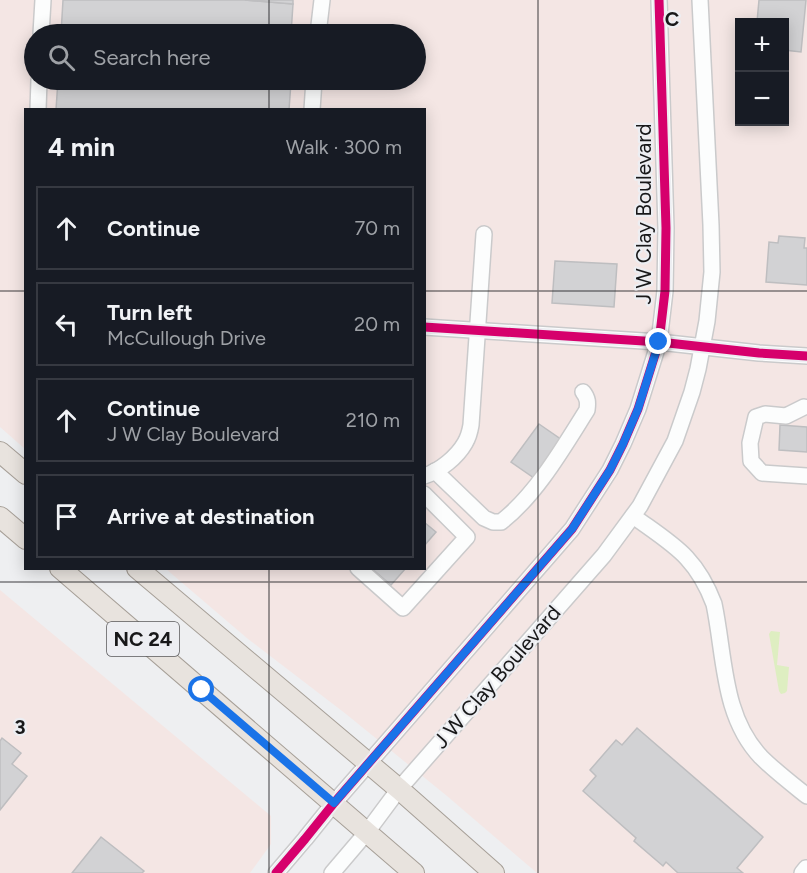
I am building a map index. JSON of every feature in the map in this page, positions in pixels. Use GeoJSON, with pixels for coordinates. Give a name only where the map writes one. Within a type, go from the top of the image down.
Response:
{"type":"FeatureCollection","features":[{"type":"Feature","properties":{"kind":"main road"},"geometry":{"type":"LineString","coordinates":[[0,452],[24,472]]}},
{"type":"Feature","properties":{"kind":"main road"},"geometry":{"type":"LineString","coordinates":[[0,517],[24,537]]}},
{"type":"Feature","properties":{"kind":"main road","name":"NC 24"},"geometry":{"type":"LineString","coordinates":[[62,570],[414,873]]}},
{"type":"Feature","properties":{"kind":"main road","name":"NC 24"},"geometry":{"type":"LineString","coordinates":[[139,570],[399,789],[494,873]]}},
{"type":"Feature","properties":{"kind":"street"},"geometry":{"type":"LineString","coordinates":[[42,24],[43,0]]}},
{"type":"Feature","properties":{"kind":"street"},"geometry":{"type":"LineString","coordinates":[[319,24],[322,0]]}},
{"type":"Feature","properties":{"kind":"street","name":"J W Clay Boulevard"},"geometry":{"type":"LineString","coordinates":[[276,873],[368,763],[572,529],[610,470],[623,444],[638,409],[659,342],[663,319],[666,261],[659,0]]}},
{"type":"Feature","properties":{"kind":"street","name":"J W Clay Boulevard"},"geometry":{"type":"LineString","coordinates":[[332,873],[399,789],[604,555],[650,489],[675,441],[692,392],[702,347],[712,272],[700,0]]}},
{"type":"Feature","properties":{"kind":"street"},"geometry":{"type":"LineString","coordinates":[[38,108],[39,90]]}},
{"type":"Feature","properties":{"kind":"street"},"geometry":{"type":"LineString","coordinates":[[312,108],[313,90]]}},
{"type":"Feature","properties":{"kind":"street"},"geometry":{"type":"LineString","coordinates":[[484,234],[470,429],[466,442],[456,455],[430,474],[454,489],[484,518],[493,522],[501,522],[520,504],[551,467],[587,410],[588,403],[583,392]]}},
{"type":"Feature","properties":{"kind":"street"},"geometry":{"type":"LineString","coordinates":[[426,327],[659,342],[807,357]]}},
{"type":"Feature","properties":{"kind":"street"},"geometry":{"type":"LineString","coordinates":[[804,407],[786,416],[765,414],[756,417],[750,443],[751,461],[762,473],[807,476]]}},
{"type":"Feature","properties":{"kind":"street"},"geometry":{"type":"LineString","coordinates":[[360,570],[403,608],[467,537],[426,496]]}},
{"type":"Feature","properties":{"kind":"street"},"geometry":{"type":"LineString","coordinates":[[633,516],[678,549],[699,573],[714,604],[728,690],[735,715],[761,757],[807,796]]}},
{"type":"Feature","properties":{"kind":"shaded area"},"geometry":{"type":"Polygon","coordinates":[[[0,0],[807,0],[807,873],[537,873],[447,796],[346,714],[248,639],[167,570],[426,570],[426,108],[24,108],[24,448],[0,427],[0,0]]]}},
{"type":"Feature","properties":{"kind":"shaded area"},"geometry":{"type":"Polygon","coordinates":[[[0,590],[271,816],[271,844],[250,873],[0,873],[0,590]]]}},
{"type":"Feature","properties":{"kind":"green space"},"geometry":{"type":"Polygon","coordinates":[[[771,631],[780,632],[777,665],[789,667],[787,691],[781,694],[769,634],[771,631]]]}},
{"type":"Feature","properties":{"kind":"building"},"geometry":{"type":"Polygon","coordinates":[[[63,0],[245,0],[293,4],[292,24],[62,24],[63,0]]]}},
{"type":"Feature","properties":{"kind":"building"},"geometry":{"type":"Polygon","coordinates":[[[245,0],[293,0],[293,4],[245,0]]]}},
{"type":"Feature","properties":{"kind":"building"},"geometry":{"type":"Polygon","coordinates":[[[759,0],[806,0],[801,52],[789,51],[789,18],[757,18],[759,0]]]}},
{"type":"Feature","properties":{"kind":"building"},"geometry":{"type":"Polygon","coordinates":[[[57,90],[290,90],[289,108],[56,108],[57,90]]]}},
{"type":"Feature","properties":{"kind":"building"},"geometry":{"type":"Polygon","coordinates":[[[779,236],[805,238],[807,285],[766,282],[769,242],[778,243],[779,236]]]}},
{"type":"Feature","properties":{"kind":"building"},"geometry":{"type":"Polygon","coordinates":[[[555,261],[617,264],[614,307],[552,303],[555,261]]]}},
{"type":"Feature","properties":{"kind":"building"},"geometry":{"type":"Polygon","coordinates":[[[539,424],[562,440],[534,478],[511,462],[539,424]]]}},
{"type":"Feature","properties":{"kind":"building"},"geometry":{"type":"Polygon","coordinates":[[[780,425],[807,427],[807,452],[779,450],[780,425]]]}},
{"type":"Feature","properties":{"kind":"building"},"geometry":{"type":"Polygon","coordinates":[[[426,524],[436,532],[426,544],[426,524]]]}},
{"type":"Feature","properties":{"kind":"building"},"geometry":{"type":"Polygon","coordinates":[[[373,570],[404,570],[391,585],[373,570]]]}},
{"type":"Feature","properties":{"kind":"building"},"geometry":{"type":"Polygon","coordinates":[[[637,728],[763,837],[737,868],[743,873],[678,873],[666,862],[663,866],[634,841],[636,838],[583,791],[596,776],[590,770],[616,740],[622,745],[637,728]]]}},
{"type":"Feature","properties":{"kind":"building"},"geometry":{"type":"Polygon","coordinates":[[[2,738],[21,753],[12,764],[27,776],[0,810],[0,741],[2,738]]]}},
{"type":"Feature","properties":{"kind":"building"},"geometry":{"type":"Polygon","coordinates":[[[101,837],[144,871],[142,873],[72,873],[101,837]]]}},
{"type":"Feature","properties":{"kind":"cycle path"},"geometry":{"type":"LineString","coordinates":[[276,873],[572,529],[610,470],[623,444],[638,409],[659,342],[665,291],[666,228],[659,0]]}},
{"type":"Feature","properties":{"kind":"cycle path"},"geometry":{"type":"LineString","coordinates":[[426,327],[659,342],[807,356]]}},
{"type":"Feature","properties":{"kind":"route"},"geometry":{"type":"LineString","coordinates":[[202,690],[334,803],[572,529],[610,470],[623,444],[638,409],[659,342]]}}]}
